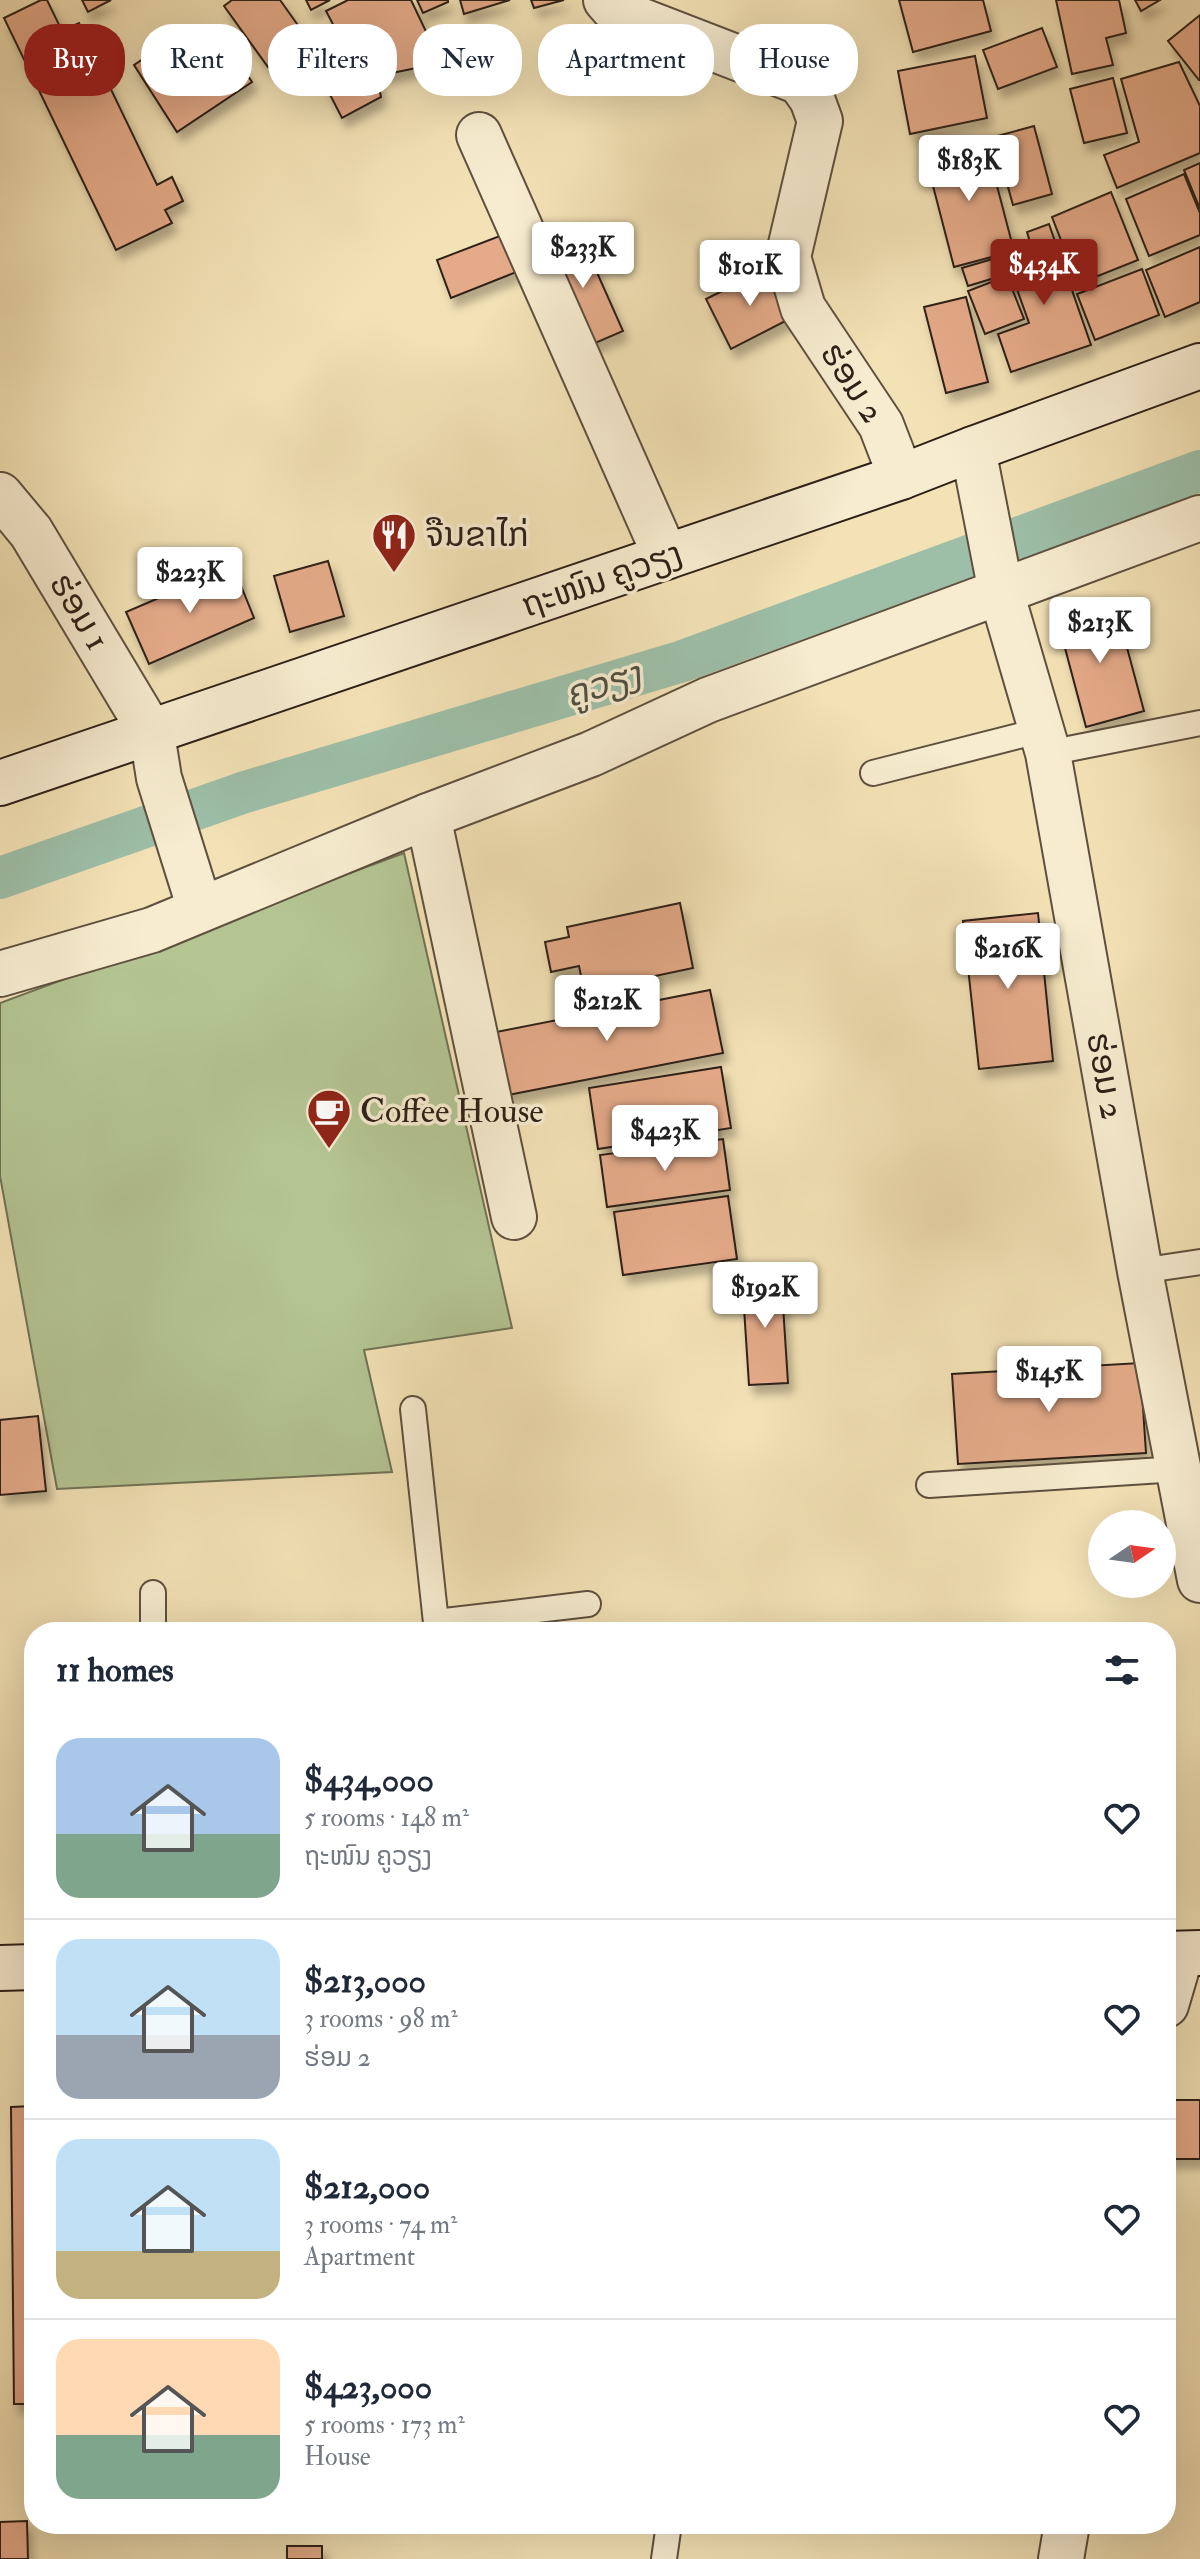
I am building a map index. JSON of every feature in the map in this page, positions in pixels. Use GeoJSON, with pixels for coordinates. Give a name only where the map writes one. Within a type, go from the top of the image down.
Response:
{"type":"FeatureCollection","features":[{"type":"Feature","properties":{"kind":"street","name":"ຮ່ອມ 2"},"geometry":{"type":"LineString","coordinates":[[606,0],[613,8],[637,19],[800,82],[812,99],[820,121],[788,257],[803,308],[881,425],[901,477]]}},
{"type":"Feature","properties":{"kind":"street"},"geometry":{"type":"LineString","coordinates":[[479,135],[666,557]]}},
{"type":"Feature","properties":{"kind":"street","name":"ຖະໜົນ ຄູວຽງ"},"geometry":{"type":"LineString","coordinates":[[0,783],[152,734],[901,477],[976,465],[1200,366]]}},
{"type":"Feature","properties":{"kind":"street","name":"ຮ່ອມ 2"},"geometry":{"type":"LineString","coordinates":[[976,465],[1000,584],[1045,742],[1140,1271],[1199,1571]]}},
{"type":"Feature","properties":{"kind":"street","name":"ຮ່ອມ 1"},"geometry":{"type":"LineString","coordinates":[[0,495],[31,532],[152,734]]}},
{"type":"Feature","properties":{"kind":"street"},"geometry":{"type":"LineString","coordinates":[[0,974],[152,930],[197,901],[591,754],[708,700],[1000,584],[1200,518]]}},
{"type":"Feature","properties":{"kind":"street"},"geometry":{"type":"LineString","coordinates":[[152,734],[159,778],[197,901]]}},
{"type":"Feature","properties":{"kind":"street"},"geometry":{"type":"LineString","coordinates":[[428,816],[514,1217]]}},
{"type":"Feature","properties":{"kind":"street"},"geometry":{"type":"LineString","coordinates":[[1176,1972],[1182,1953]]}},
{"type":"Feature","properties":{"kind":"street"},"geometry":{"type":"LineString","coordinates":[[0,1968],[24,1967]]}},
{"type":"Feature","properties":{"kind":"street"},"geometry":{"type":"LineString","coordinates":[[1061,2559],[1065,2534]]}},
{"type":"Feature","properties":{"kind":"lane"},"geometry":{"type":"LineString","coordinates":[[873,773],[1045,742],[1200,723]]}},
{"type":"Feature","properties":{"kind":"lane"},"geometry":{"type":"LineString","coordinates":[[1140,1271],[1200,1262]]}},
{"type":"Feature","properties":{"kind":"lane"},"geometry":{"type":"LineString","coordinates":[[413,1409],[435,1622]]}},
{"type":"Feature","properties":{"kind":"lane"},"geometry":{"type":"LineString","coordinates":[[929,1485],[1178,1469]]}},
{"type":"Feature","properties":{"kind":"lane"},"geometry":{"type":"LineString","coordinates":[[153,1593],[153,1622]]}},
{"type":"Feature","properties":{"kind":"lane"},"geometry":{"type":"LineString","coordinates":[[469,1622],[588,1604]]}},
{"type":"Feature","properties":{"kind":"lane"},"geometry":{"type":"LineString","coordinates":[[664,2559],[668,2534]]}},
{"type":"Feature","properties":{"kind":"green space"},"geometry":{"type":"Polygon","coordinates":[[[404,853],[512,1328],[364,1350],[392,1472],[57,1489],[0,1176],[0,1003],[404,853]]]}},
{"type":"Feature","properties":{"kind":"building"},"geometry":{"type":"Polygon","coordinates":[[[47,0],[59,24],[24,24],[24,59],[4,18],[47,0]]]}},
{"type":"Feature","properties":{"kind":"building"},"geometry":{"type":"Polygon","coordinates":[[[82,0],[111,0],[88,12],[82,0]]]}},
{"type":"Feature","properties":{"kind":"building"},"geometry":{"type":"Polygon","coordinates":[[[232,0],[280,0],[297,24],[268,24],[268,67],[252,45],[252,24],[237,24],[224,6],[232,0]]]}},
{"type":"Feature","properties":{"kind":"building"},"geometry":{"type":"Polygon","coordinates":[[[306,0],[330,0],[311,10],[306,0]]]}},
{"type":"Feature","properties":{"kind":"building"},"geometry":{"type":"Polygon","coordinates":[[[348,0],[411,0],[422,24],[413,24],[413,69],[397,72],[397,24],[333,24],[326,11],[348,0]]]}},
{"type":"Feature","properties":{"kind":"building"},"geometry":{"type":"Polygon","coordinates":[[[417,0],[448,0],[448,2],[423,13],[417,0]]]}},
{"type":"Feature","properties":{"kind":"building"},"geometry":{"type":"Polygon","coordinates":[[[460,0],[510,0],[464,14],[460,0]]]}},
{"type":"Feature","properties":{"kind":"building"},"geometry":{"type":"Polygon","coordinates":[[[531,0],[564,0],[534,8],[531,0]]]}},
{"type":"Feature","properties":{"kind":"building"},"geometry":{"type":"Polygon","coordinates":[[[899,0],[983,0],[991,31],[913,52],[899,0]]]}},
{"type":"Feature","properties":{"kind":"building"},"geometry":{"type":"Polygon","coordinates":[[[1056,0],[1119,0],[1126,33],[1106,38],[1113,65],[1072,74],[1056,0]]]}},
{"type":"Feature","properties":{"kind":"building"},"geometry":{"type":"Polygon","coordinates":[[[1135,0],[1160,0],[1141,11],[1135,0]]]}},
{"type":"Feature","properties":{"kind":"building"},"geometry":{"type":"Polygon","coordinates":[[[1200,15],[1200,80],[1199,80],[1168,41],[1200,15]]]}},
{"type":"Feature","properties":{"kind":"building"},"geometry":{"type":"Polygon","coordinates":[[[1042,28],[1057,67],[998,89],[983,50],[1042,28]]]}},
{"type":"Feature","properties":{"kind":"building"},"geometry":{"type":"Polygon","coordinates":[[[975,56],[987,118],[910,134],[898,71],[975,56]]]}},
{"type":"Feature","properties":{"kind":"building"},"geometry":{"type":"Polygon","coordinates":[[[141,60],[141,76],[134,65],[141,60]]]}},
{"type":"Feature","properties":{"kind":"building"},"geometry":{"type":"Polygon","coordinates":[[[1179,62],[1200,106],[1200,153],[1117,188],[1104,155],[1139,142],[1121,79],[1179,62]]]}},
{"type":"Feature","properties":{"kind":"building"},"geometry":{"type":"Polygon","coordinates":[[[1113,78],[1127,133],[1084,143],[1070,89],[1113,78]]]}},
{"type":"Feature","properties":{"kind":"building"},"geometry":{"type":"Polygon","coordinates":[[[42,96],[114,96],[157,185],[172,177],[183,201],[165,210],[172,223],[116,250],[42,96]]]}},
{"type":"Feature","properties":{"kind":"building"},"geometry":{"type":"Polygon","coordinates":[[[154,96],[231,96],[177,132],[154,96]]]}},
{"type":"Feature","properties":{"kind":"building"},"geometry":{"type":"Polygon","coordinates":[[[331,96],[381,96],[381,97],[342,118],[331,96]]]}},
{"type":"Feature","properties":{"kind":"building"},"geometry":{"type":"Polygon","coordinates":[[[1034,126],[1052,194],[1013,205],[994,137],[1034,126]]]}},
{"type":"Feature","properties":{"kind":"building"},"geometry":{"type":"Polygon","coordinates":[[[985,140],[1014,251],[954,267],[925,155],[985,140]]]}},
{"type":"Feature","properties":{"kind":"building"},"geometry":{"type":"Polygon","coordinates":[[[1200,163],[1200,209],[1184,170],[1200,163]]]}},
{"type":"Feature","properties":{"kind":"building"},"geometry":{"type":"Polygon","coordinates":[[[1184,174],[1200,213],[1200,235],[1149,256],[1126,199],[1184,174]]]}},
{"type":"Feature","properties":{"kind":"building"},"geometry":{"type":"Polygon","coordinates":[[[1111,192],[1138,260],[1078,284],[1052,217],[1111,192]]]}},
{"type":"Feature","properties":{"kind":"building"},"geometry":{"type":"Polygon","coordinates":[[[1049,224],[1091,345],[1011,372],[998,334],[1029,323],[1008,264],[1034,255],[1027,232],[1049,224]]]}},
{"type":"Feature","properties":{"kind":"building"},"geometry":{"type":"Polygon","coordinates":[[[579,232],[623,331],[586,347],[543,249],[579,232]]]}},
{"type":"Feature","properties":{"kind":"building"},"geometry":{"type":"Polygon","coordinates":[[[505,234],[519,271],[451,298],[437,260],[505,234]]]}},
{"type":"Feature","properties":{"kind":"building"},"geometry":{"type":"Polygon","coordinates":[[[1200,247],[1200,302],[1165,317],[1146,270],[1200,247]]]}},
{"type":"Feature","properties":{"kind":"building"},"geometry":{"type":"Polygon","coordinates":[[[996,258],[1001,276],[968,286],[962,268],[996,258]]]}},
{"type":"Feature","properties":{"kind":"building"},"geometry":{"type":"Polygon","coordinates":[[[770,267],[795,316],[731,349],[706,299],[770,267]]]}},
{"type":"Feature","properties":{"kind":"building"},"geometry":{"type":"Polygon","coordinates":[[[1142,269],[1159,315],[1095,340],[1077,294],[1142,269]]]}},
{"type":"Feature","properties":{"kind":"building"},"geometry":{"type":"Polygon","coordinates":[[[1007,276],[1024,319],[985,334],[968,291],[1007,276]]]}},
{"type":"Feature","properties":{"kind":"building"},"geometry":{"type":"Polygon","coordinates":[[[966,297],[988,382],[946,393],[924,307],[966,297]]]}},
{"type":"Feature","properties":{"kind":"building"},"geometry":{"type":"Polygon","coordinates":[[[328,561],[344,616],[290,632],[274,576],[328,561]]]}},
{"type":"Feature","properties":{"kind":"building"},"geometry":{"type":"Polygon","coordinates":[[[233,566],[254,618],[149,664],[126,612],[233,566]]]}},
{"type":"Feature","properties":{"kind":"building"},"geometry":{"type":"Polygon","coordinates":[[[1115,603],[1144,711],[1086,727],[1057,618],[1115,603]]]}},
{"type":"Feature","properties":{"kind":"building"},"geometry":{"type":"Polygon","coordinates":[[[680,903],[693,968],[584,991],[579,966],[551,972],[545,942],[569,937],[567,927],[680,903]]]}},
{"type":"Feature","properties":{"kind":"building"},"geometry":{"type":"Polygon","coordinates":[[[1038,913],[1053,1061],[979,1069],[963,921],[1038,913]]]}},
{"type":"Feature","properties":{"kind":"building"},"geometry":{"type":"Polygon","coordinates":[[[710,990],[723,1053],[503,1096],[491,1033],[710,990]]]}},
{"type":"Feature","properties":{"kind":"building"},"geometry":{"type":"Polygon","coordinates":[[[721,1067],[731,1128],[598,1149],[589,1088],[721,1067]]]}},
{"type":"Feature","properties":{"kind":"building"},"geometry":{"type":"Polygon","coordinates":[[[723,1139],[730,1190],[607,1207],[600,1155],[723,1139]]]}},
{"type":"Feature","properties":{"kind":"building"},"geometry":{"type":"Polygon","coordinates":[[[728,1196],[737,1259],[623,1275],[614,1212],[728,1196]]]}},
{"type":"Feature","properties":{"kind":"building"},"geometry":{"type":"Polygon","coordinates":[[[781,1275],[788,1383],[749,1385],[742,1277],[781,1275]]]}},
{"type":"Feature","properties":{"kind":"building"},"geometry":{"type":"Polygon","coordinates":[[[1140,1363],[1146,1453],[958,1464],[952,1374],[1140,1363]]]}},
{"type":"Feature","properties":{"kind":"building"},"geometry":{"type":"Polygon","coordinates":[[[38,1416],[46,1491],[0,1495],[0,1420],[38,1416]]]}},
{"type":"Feature","properties":{"kind":"building"},"geometry":{"type":"Polygon","coordinates":[[[1176,2100],[1200,2100],[1200,2159],[1176,2159],[1176,2100]]]}},
{"type":"Feature","properties":{"kind":"building"},"geometry":{"type":"Polygon","coordinates":[[[24,2106],[24,2404],[14,2404],[11,2107],[24,2106]]]}},
{"type":"Feature","properties":{"kind":"building"},"geometry":{"type":"Polygon","coordinates":[[[24,2521],[28,2559],[0,2559],[0,2522],[24,2521]]]}},
{"type":"Feature","properties":{"kind":"building"},"geometry":{"type":"Polygon","coordinates":[[[287,2546],[322,2546],[322,2559],[287,2559],[287,2546]]]}},
{"type":"Feature","properties":{"kind":"waterway","name":"ຄູວຽງ"},"geometry":{"type":"LineString","coordinates":[[0,878],[245,792],[683,661],[1200,471]]}},
{"type":"Feature","properties":{"kind":"place","name":"ຈືນຂາໄກ່"},"geometry":{"type":"Point","coordinates":[394,574]}},
{"type":"Feature","properties":{"kind":"place","name":"Coffee House"},"geometry":{"type":"Point","coordinates":[329,1150]}}]}
